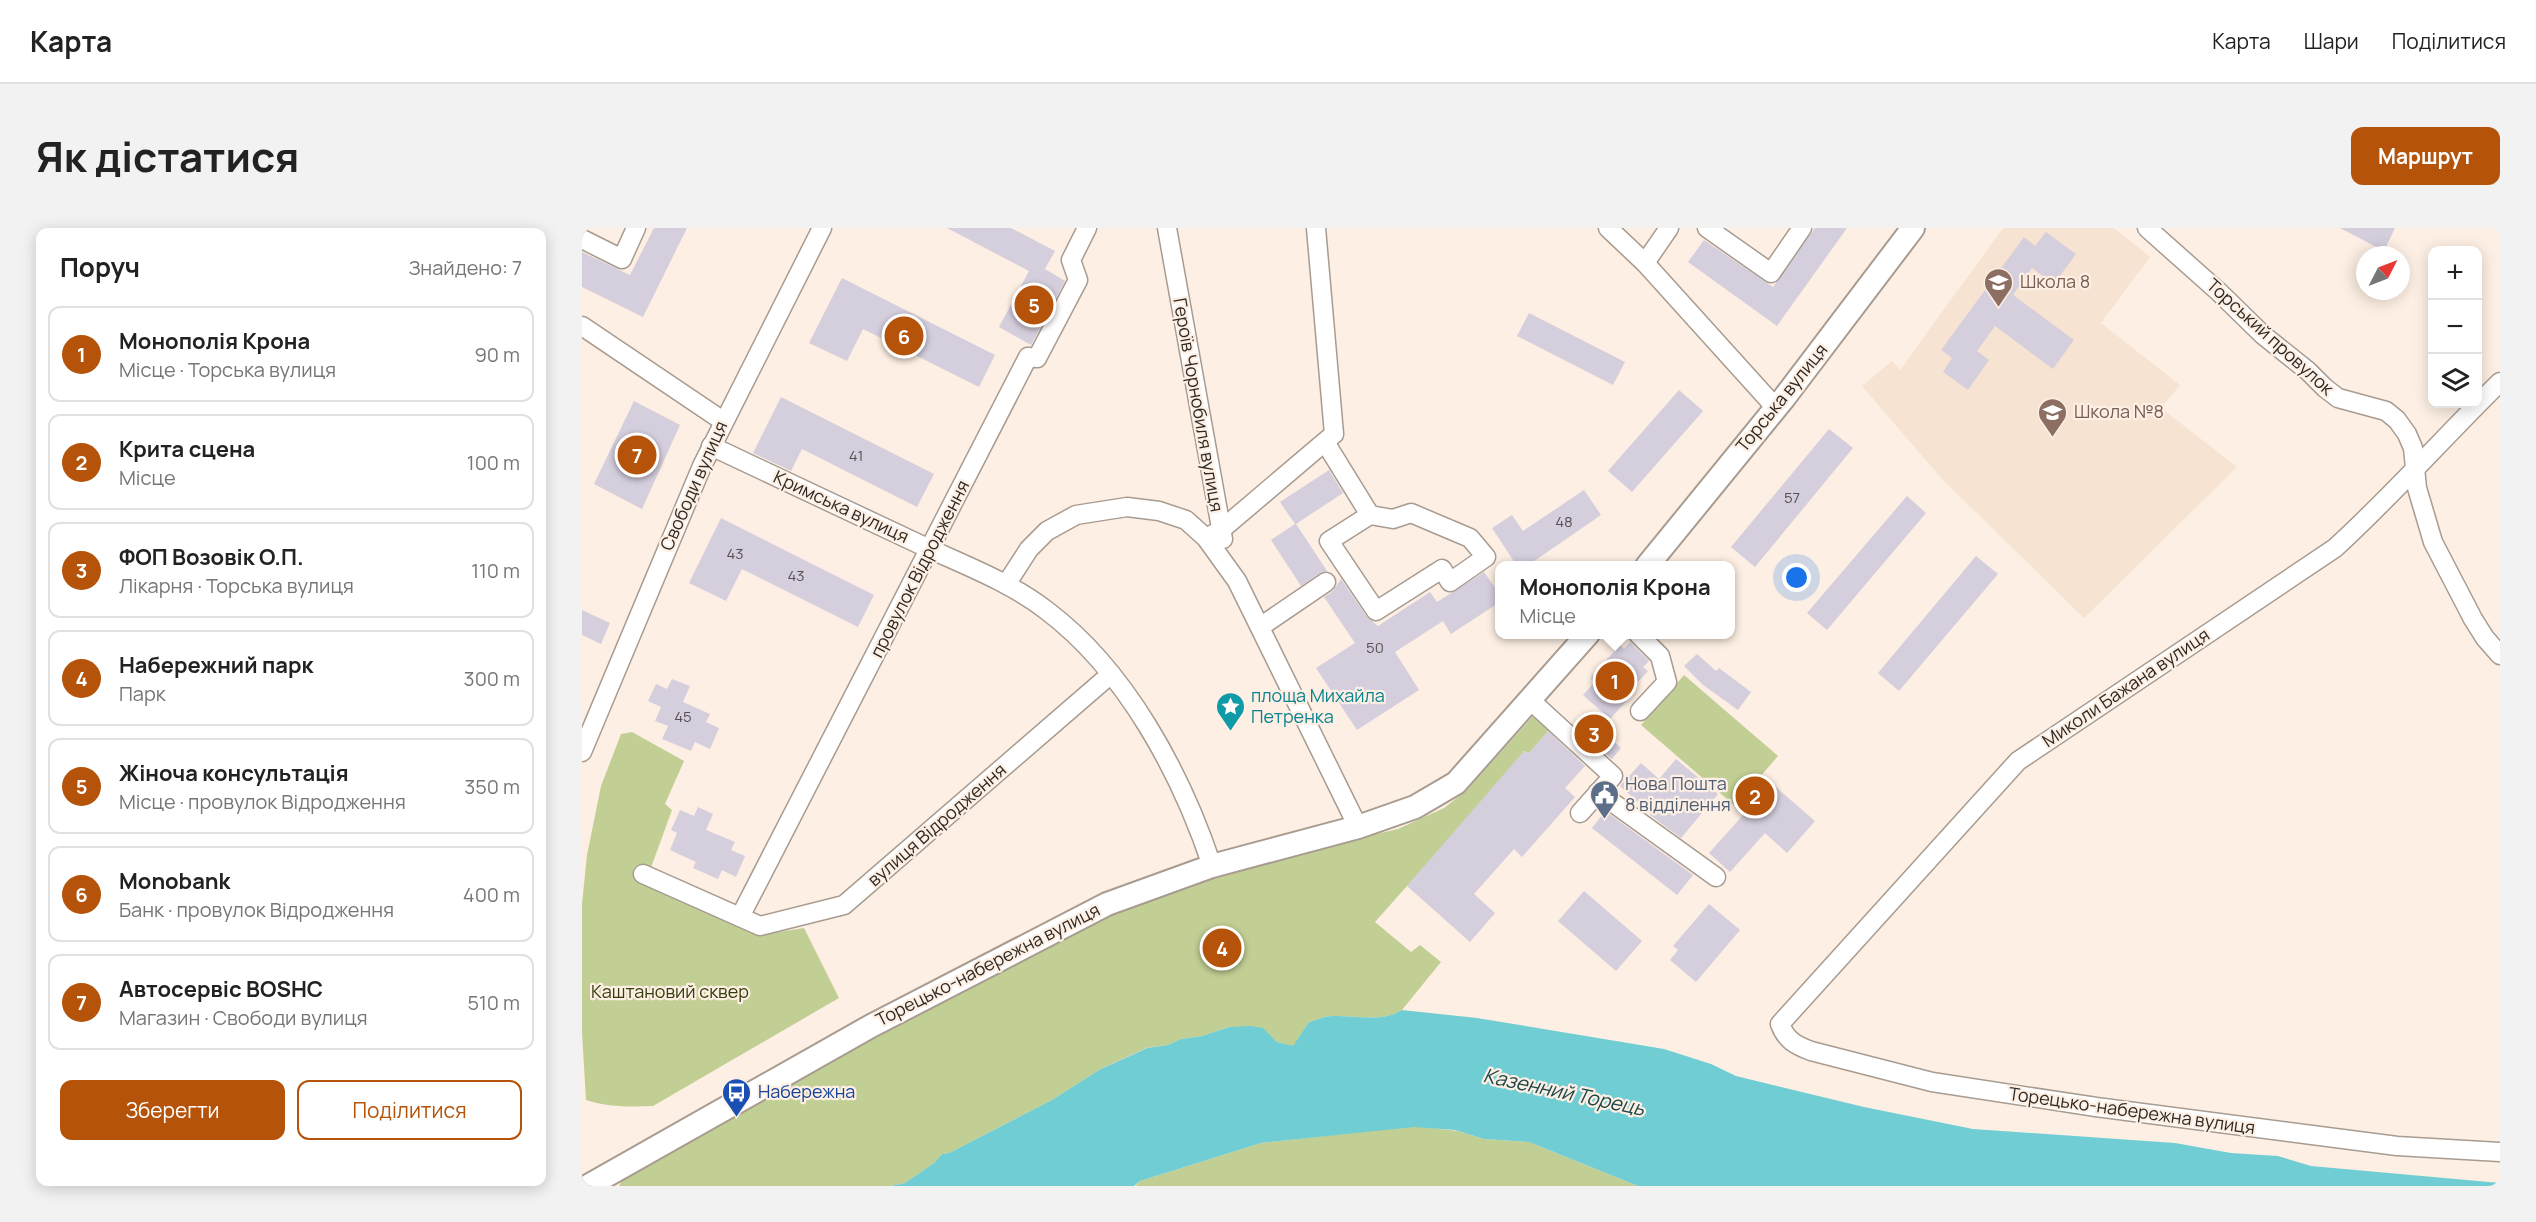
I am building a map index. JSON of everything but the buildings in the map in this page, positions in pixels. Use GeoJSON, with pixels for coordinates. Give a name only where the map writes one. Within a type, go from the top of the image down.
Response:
{"type":"FeatureCollection","features":[{"type":"Feature","properties":{"kind":"main road","name":"Торська вулиця"},"geometry":{"type":"LineString","coordinates":[[1651,561],[1776,408],[1913,228]]}},
{"type":"Feature","properties":{"kind":"main road"},"geometry":{"type":"LineString","coordinates":[[1530,699],[1584,639]]}},
{"type":"Feature","properties":{"kind":"main road","name":"Торецько-набережна вулиця"},"geometry":{"type":"LineString","coordinates":[[587,1186],[871,1026],[1107,904],[1212,866],[1358,827],[1415,807],[1456,783],[1530,699]]}},
{"type":"Feature","properties":{"kind":"street"},"geometry":{"type":"LineString","coordinates":[[582,239],[622,259],[636,228]]}},
{"type":"Feature","properties":{"kind":"street","name":"Свободи вулиця"},"geometry":{"type":"LineString","coordinates":[[582,752],[711,446],[822,228]]}},
{"type":"Feature","properties":{"kind":"street","name":"провулок Відродження"},"geometry":{"type":"LineString","coordinates":[[740,917],[1028,357],[1037,358],[1078,280],[1071,260],[1087,228]]}},
{"type":"Feature","properties":{"kind":"street","name":"Героїв Чорнобиля вулиця"},"geometry":{"type":"LineString","coordinates":[[1167,228],[1214,534]]}},
{"type":"Feature","properties":{"kind":"street"},"geometry":{"type":"LineString","coordinates":[[1214,534],[1334,434],[1316,228]]}},
{"type":"Feature","properties":{"kind":"street"},"geometry":{"type":"LineString","coordinates":[[1608,228],[1645,263],[1776,408]]}},
{"type":"Feature","properties":{"kind":"street"},"geometry":{"type":"LineString","coordinates":[[1645,263],[1669,228]]}},
{"type":"Feature","properties":{"kind":"street"},"geometry":{"type":"LineString","coordinates":[[1707,228],[1770,273],[1802,228]]}},
{"type":"Feature","properties":{"kind":"street","name":"Торський провулок"},"geometry":{"type":"LineString","coordinates":[[2147,228],[2219,292],[2263,336],[2338,398],[2386,411],[2397,420],[2413,448],[2417,488],[2433,542],[2473,619],[2485,638],[2500,655]]}},
{"type":"Feature","properties":{"kind":"street"},"geometry":{"type":"LineString","coordinates":[[582,326],[723,422]]}},
{"type":"Feature","properties":{"kind":"street","name":"Миколи Бажана вулиця"},"geometry":{"type":"LineString","coordinates":[[1780,1024],[2018,761],[2335,548],[2375,512],[2500,382]]}},
{"type":"Feature","properties":{"kind":"street"},"geometry":{"type":"LineString","coordinates":[[1325,442],[1370,515]]}},
{"type":"Feature","properties":{"kind":"street","name":"Кримська вулиця"},"geometry":{"type":"LineString","coordinates":[[711,446],[1006,583],[1069,629],[1111,674],[1137,710],[1180,788],[1200,830],[1212,866]]}},
{"type":"Feature","properties":{"kind":"street"},"geometry":{"type":"LineString","coordinates":[[1006,583],[1029,549],[1047,531],[1076,515],[1127,507],[1159,511],[1186,520],[1214,534],[1358,827]]}},
{"type":"Feature","properties":{"kind":"street"},"geometry":{"type":"LineString","coordinates":[[1411,513],[1470,538],[1486,557],[1450,582],[1442,569],[1376,611],[1329,541],[1370,515],[1393,519],[1411,513]]}},
{"type":"Feature","properties":{"kind":"street"},"geometry":{"type":"LineString","coordinates":[[1260,627],[1347,568]]}},
{"type":"Feature","properties":{"kind":"street"},"geometry":{"type":"LineString","coordinates":[[1640,711],[1667,682],[1660,656],[1643,639]]}},
{"type":"Feature","properties":{"kind":"street","name":"вулиця Відродження"},"geometry":{"type":"LineString","coordinates":[[643,874],[760,926],[844,905],[1111,674]]}},
{"type":"Feature","properties":{"kind":"street"},"geometry":{"type":"LineString","coordinates":[[1530,699],[1613,776],[1580,813]]}},
{"type":"Feature","properties":{"kind":"street"},"geometry":{"type":"LineString","coordinates":[[1599,792],[1716,877]]}},
{"type":"Feature","properties":{"kind":"street","name":"Торецько-набережна вулиця"},"geometry":{"type":"LineString","coordinates":[[1780,1024],[1784,1036],[1794,1044],[1810,1051],[1932,1082],[2096,1107],[2397,1146],[2500,1152]]}},
{"type":"Feature","properties":{"kind":"street"},"geometry":{"type":"LineString","coordinates":[[582,1180],[587,1186]]}},
{"type":"Feature","properties":{"kind":"shaded area","name":"Школа №8"},"geometry":{"type":"Polygon","coordinates":[[[2003,228],[2114,228],[2150,257],[2101,323],[2180,385],[2161,408],[2237,467],[2084,618],[1943,480],[1862,386],[1892,361],[1900,370],[2003,228]]]}},
{"type":"Feature","properties":{"kind":"green space"},"geometry":{"type":"Polygon","coordinates":[[[1684,675],[1778,756],[1735,806],[1641,725],[1684,675]]]}},
{"type":"Feature","properties":{"kind":"green space"},"geometry":{"type":"Polygon","coordinates":[[[1534,715],[1550,729],[1529,753],[1524,751],[1503,778],[1375,922],[1411,952],[1420,945],[1441,962],[1402,1010],[1386,1016],[1368,1018],[1329,1016],[1309,1022],[1293,1047],[1277,1042],[1270,1036],[1229,1027],[1202,1036],[1181,1039],[1168,1045],[1146,1048],[1099,1070],[1052,1100],[949,1153],[942,1154],[934,1163],[905,1183],[890,1186],[619,1186],[625,1174],[856,1043],[1111,910],[1178,886],[1302,851],[1398,829],[1444,808],[1466,791],[1534,715]]]}},
{"type":"Feature","properties":{"kind":"green space","name":"Каштановий сквер"},"geometry":{"type":"Polygon","coordinates":[[[632,732],[684,761],[665,804],[672,810],[645,884],[758,935],[804,928],[839,998],[653,1106],[619,1106],[586,1100],[582,1033],[582,904],[587,855],[601,786],[621,734],[632,732]]]}},
{"type":"Feature","properties":{"kind":"green space"},"geometry":{"type":"Polygon","coordinates":[[[1414,1126],[1458,1131],[1484,1139],[1529,1142],[1638,1186],[1135,1186],[1140,1181],[1261,1143],[1414,1126]]]}},
{"type":"Feature","properties":{"kind":"water","name":"Казенний Торець"},"geometry":{"type":"Polygon","coordinates":[[[1402,1010],[1477,1018],[1664,1049],[1711,1064],[1736,1076],[1864,1107],[1973,1129],[2175,1143],[2231,1153],[2278,1156],[2311,1166],[2500,1183],[2500,1186],[1638,1186],[1529,1142],[1484,1139],[1455,1130],[1414,1127],[1261,1143],[1140,1181],[1134,1186],[890,1186],[905,1183],[934,1163],[942,1154],[949,1153],[1052,1100],[1099,1070],[1147,1048],[1168,1045],[1181,1039],[1202,1036],[1229,1027],[1251,1026],[1263,1028],[1277,1042],[1293,1046],[1309,1022],[1329,1016],[1368,1018],[1386,1016],[1402,1010]]]}},
{"type":"Feature","properties":{"kind":"place","name":"Жіноча консультація"},"geometry":{"type":"Point","coordinates":[1034,305]}},
{"type":"Feature","properties":{"kind":"place","name":"Школа 8"},"geometry":{"type":"Point","coordinates":[1999,308]}},
{"type":"Feature","properties":{"kind":"place","name":"Monobank"},"geometry":{"type":"Point","coordinates":[904,336]}},
{"type":"Feature","properties":{"kind":"place","name":"Школа №8"},"geometry":{"type":"Point","coordinates":[2053,438]}},
{"type":"Feature","properties":{"kind":"place","name":"Автосервіс BOSHC"},"geometry":{"type":"Point","coordinates":[637,455]}},
{"type":"Feature","properties":{"kind":"place","name":"Монополія Крона"},"geometry":{"type":"Point","coordinates":[1615,681]}},
{"type":"Feature","properties":{"kind":"place","name":"площа Михайла Петренка"},"geometry":{"type":"Point","coordinates":[1230,732]}},
{"type":"Feature","properties":{"kind":"place","name":"ФОП Возовік О.П."},"geometry":{"type":"Point","coordinates":[1594,734]}},
{"type":"Feature","properties":{"kind":"place","name":"Крита сцена"},"geometry":{"type":"Point","coordinates":[1755,796]}},
{"type":"Feature","properties":{"kind":"place","name":"Нова Пошта 8 відділення"},"geometry":{"type":"Point","coordinates":[1604,820]}},
{"type":"Feature","properties":{"kind":"place","name":"Набережний парк"},"geometry":{"type":"Point","coordinates":[1222,948]}},
{"type":"Feature","properties":{"kind":"place","name":"Набережна"},"geometry":{"type":"Point","coordinates":[737,1118]}}]}
